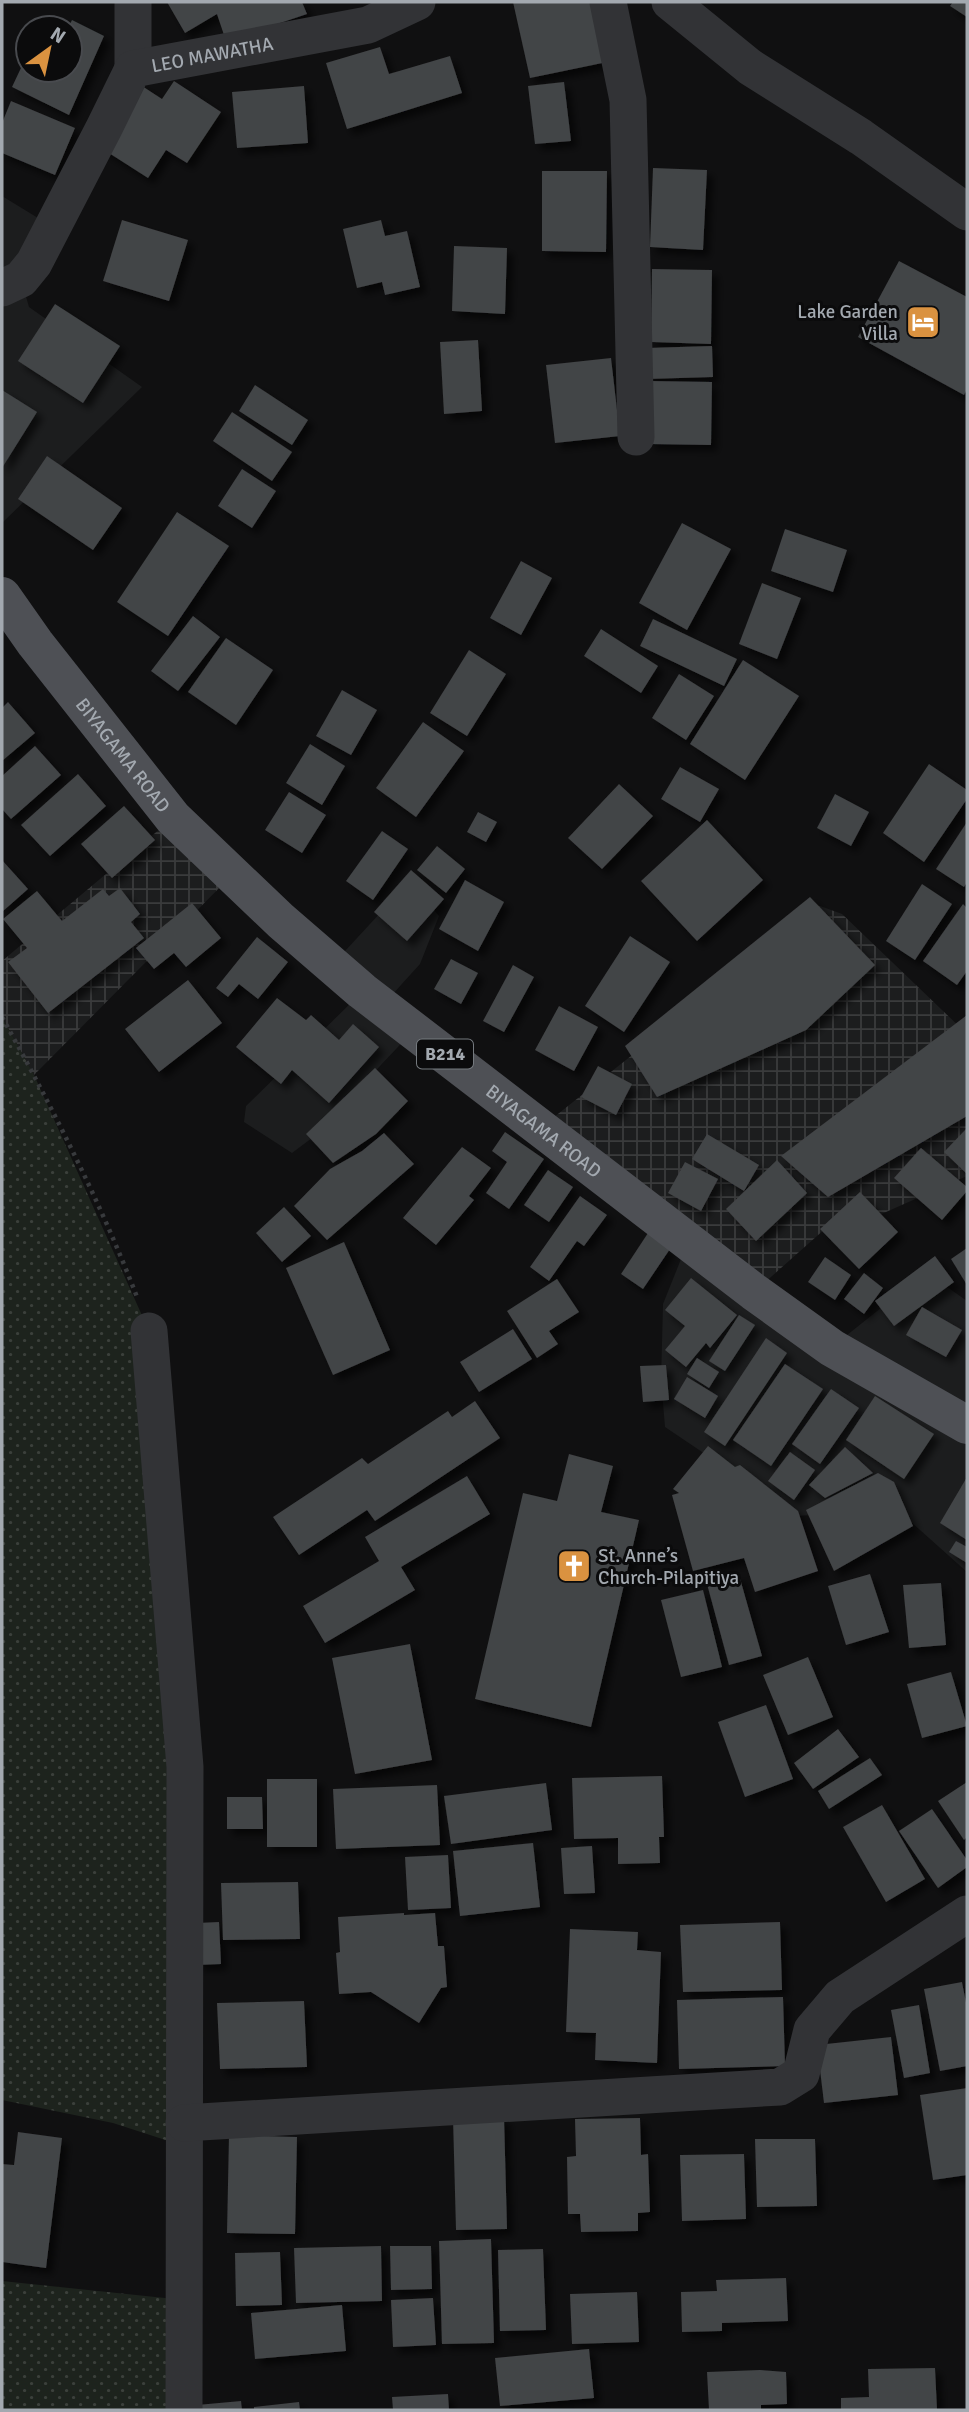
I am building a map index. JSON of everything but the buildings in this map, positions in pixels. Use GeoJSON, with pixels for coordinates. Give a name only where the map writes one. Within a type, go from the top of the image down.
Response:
{"type":"FeatureCollection","features":[{"type":"Feature","properties":{"kind":"main road","name":"BIYAGAMA ROAD"},"geometry":{"type":"LineString","coordinates":[[2,596],[35,643],[173,818],[281,921],[362,991],[765,1300],[832,1348],[967,1425]]}},
{"type":"Feature","properties":{"kind":"street"},"geometry":{"type":"LineString","coordinates":[[132,69],[133,2]]}},
{"type":"Feature","properties":{"kind":"street","name":"LEO MAWATHA"},"geometry":{"type":"LineString","coordinates":[[2,288],[21,279],[34,262],[132,69],[368,25],[417,2]]}},
{"type":"Feature","properties":{"kind":"street"},"geometry":{"type":"LineString","coordinates":[[608,2],[628,100],[636,438]]}},
{"type":"Feature","properties":{"kind":"street"},"geometry":{"type":"LineString","coordinates":[[670,2],[750,67],[861,137],[967,212]]}},
{"type":"Feature","properties":{"kind":"street"},"geometry":{"type":"LineString","coordinates":[[149,1331],[185,1767],[184,2410]]}},
{"type":"Feature","properties":{"kind":"street"},"geometry":{"type":"LineString","coordinates":[[184,2123],[780,2087],[801,2074],[811,2030],[840,1997],[967,1914]]}},
{"type":"Feature","properties":{"kind":"path"},"geometry":{"type":"LineString","coordinates":[[2,1017],[86,1178],[129,1276],[149,1331]]}},
{"type":"Feature","properties":{"kind":"shaded area"},"geometry":{"type":"Polygon","coordinates":[[[2,196],[38,218],[21,279],[29,307],[142,387],[2,523],[2,196]]]}},
{"type":"Feature","properties":{"kind":"shaded area"},"geometry":{"type":"Polygon","coordinates":[[[173,818],[232,875],[34,1075],[2,1017],[2,961],[173,818]]]}},
{"type":"Feature","properties":{"kind":"shaded area"},"geometry":{"type":"Polygon","coordinates":[[[406,885],[418,891],[439,916],[420,964],[382,1006],[414,1030],[312,1138],[292,1153],[244,1122],[246,1106],[362,992],[333,964],[406,885]]]}},
{"type":"Feature","properties":{"kind":"shaded area"},"geometry":{"type":"Polygon","coordinates":[[[820,906],[842,914],[967,1034],[967,1176],[868,1220],[835,1220],[754,1292],[539,1129],[820,906]]]}},
{"type":"Feature","properties":{"kind":"shaded area"},"geometry":{"type":"Polygon","coordinates":[[[2,1017],[34,1075],[149,1331],[184,2146],[113,2123],[2,2100],[2,1017]]]}},
{"type":"Feature","properties":{"kind":"shaded area"},"geometry":{"type":"Polygon","coordinates":[[[681,1259],[832,1347],[926,1272],[967,1301],[967,1572],[901,1513],[888,1510],[797,1516],[665,1427],[661,1380],[663,1304],[681,1259]]]}},
{"type":"Feature","properties":{"kind":"shaded area"},"geometry":{"type":"Polygon","coordinates":[[[2,2281],[184,2300],[184,2410],[2,2410],[2,2281]]]}},
{"type":"Feature","properties":{"kind":"place","name":"Lake Garden Villa"},"geometry":{"type":"Point","coordinates":[923,322]}},
{"type":"Feature","properties":{"kind":"place","name":"St. Anne’s Church-Pilapitiya"},"geometry":{"type":"Point","coordinates":[574,1566]}}]}
